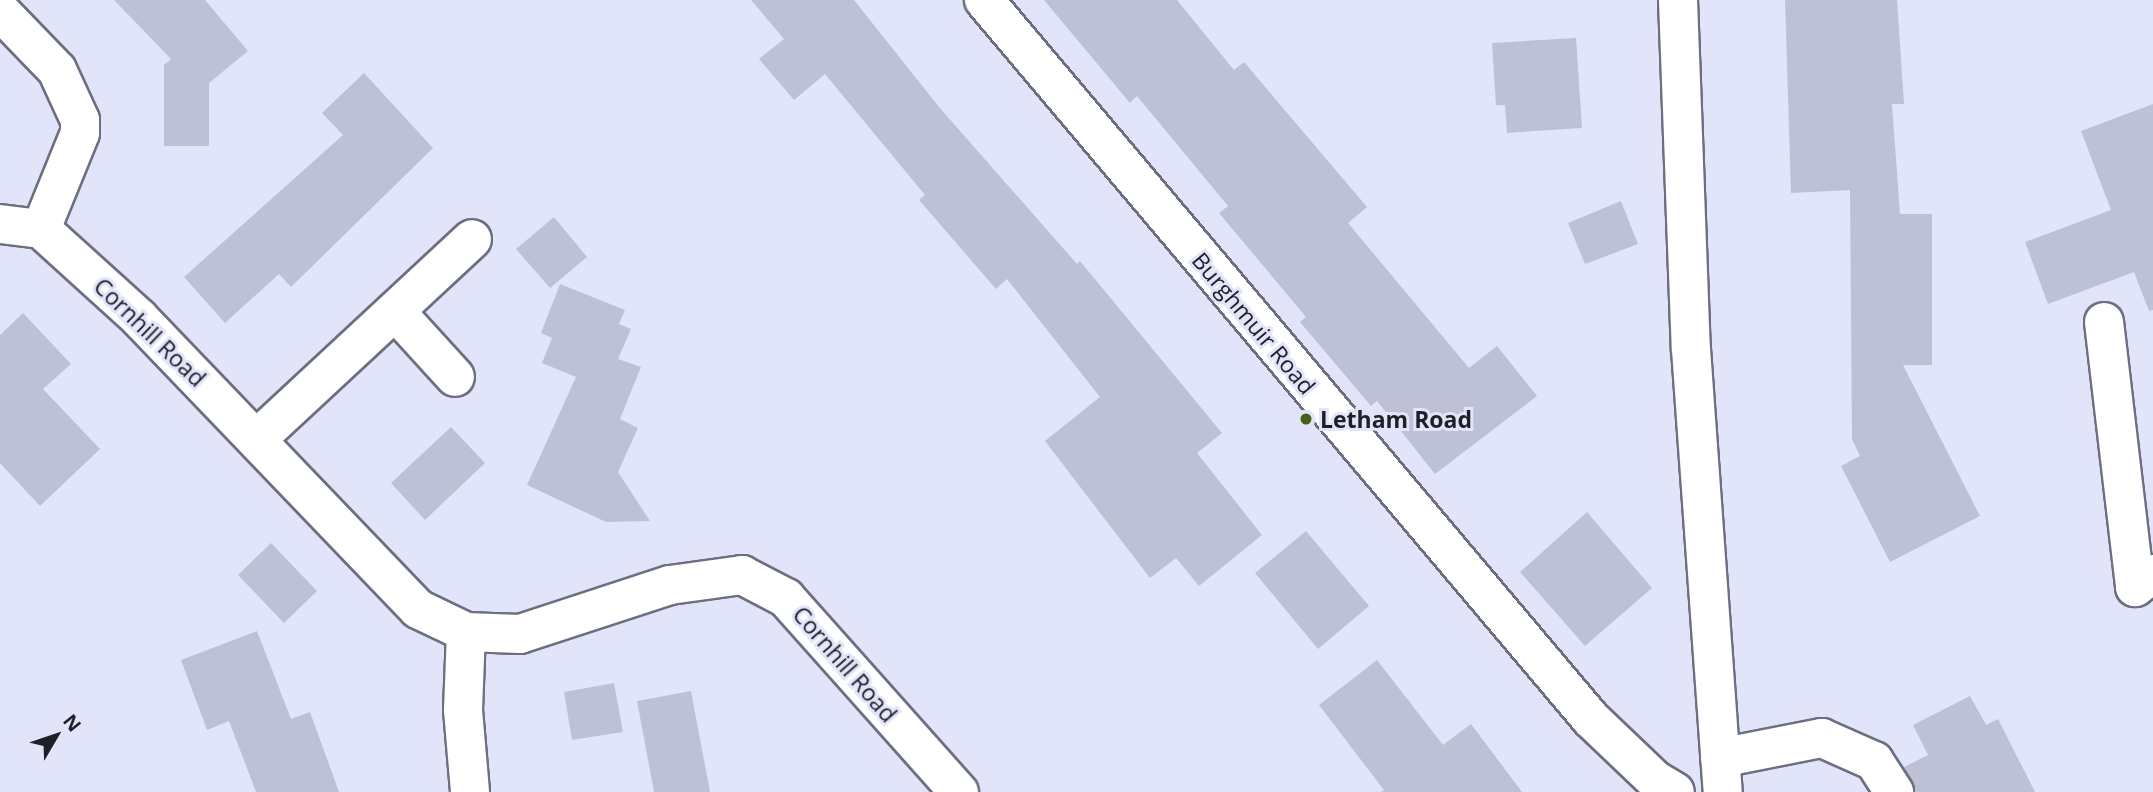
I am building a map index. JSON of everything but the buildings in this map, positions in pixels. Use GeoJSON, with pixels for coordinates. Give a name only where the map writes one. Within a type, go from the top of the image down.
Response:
{"type":"FeatureCollection","features":[{"type":"Feature","properties":{"kind":"street","name":"Burghmuir Road"},"geometry":{"type":"LineString","coordinates":[[984,0],[1579,705],[1654,780],[1675,792]]}},
{"type":"Feature","properties":{"kind":"street"},"geometry":{"type":"LineString","coordinates":[[1678,0],[1691,349],[1713,607],[1722,775],[1822,738],[1874,761],[1894,792]]}},
{"type":"Feature","properties":{"kind":"street"},"geometry":{"type":"LineString","coordinates":[[0,12],[57,69],[80,120],[80,133],[41,229],[0,224]]}},
{"type":"Feature","properties":{"kind":"street","name":"Cornhill Road"},"geometry":{"type":"LineString","coordinates":[[41,229],[258,438],[418,609],[466,632],[520,634],[670,585],[741,575],[786,598],[959,792]]}},
{"type":"Feature","properties":{"kind":"street"},"geometry":{"type":"LineString","coordinates":[[258,438],[472,239]]}},
{"type":"Feature","properties":{"kind":"street"},"geometry":{"type":"LineString","coordinates":[[395,311],[455,377]]}},
{"type":"Feature","properties":{"kind":"street"},"geometry":{"type":"LineString","coordinates":[[2104,322],[2135,587],[2153,574]]}},
{"type":"Feature","properties":{"kind":"street"},"geometry":{"type":"LineString","coordinates":[[466,632],[463,710],[470,792]]}},
{"type":"Feature","properties":{"kind":"place","name":"Letham Road"},"geometry":{"type":"Point","coordinates":[1306,419]}}]}
